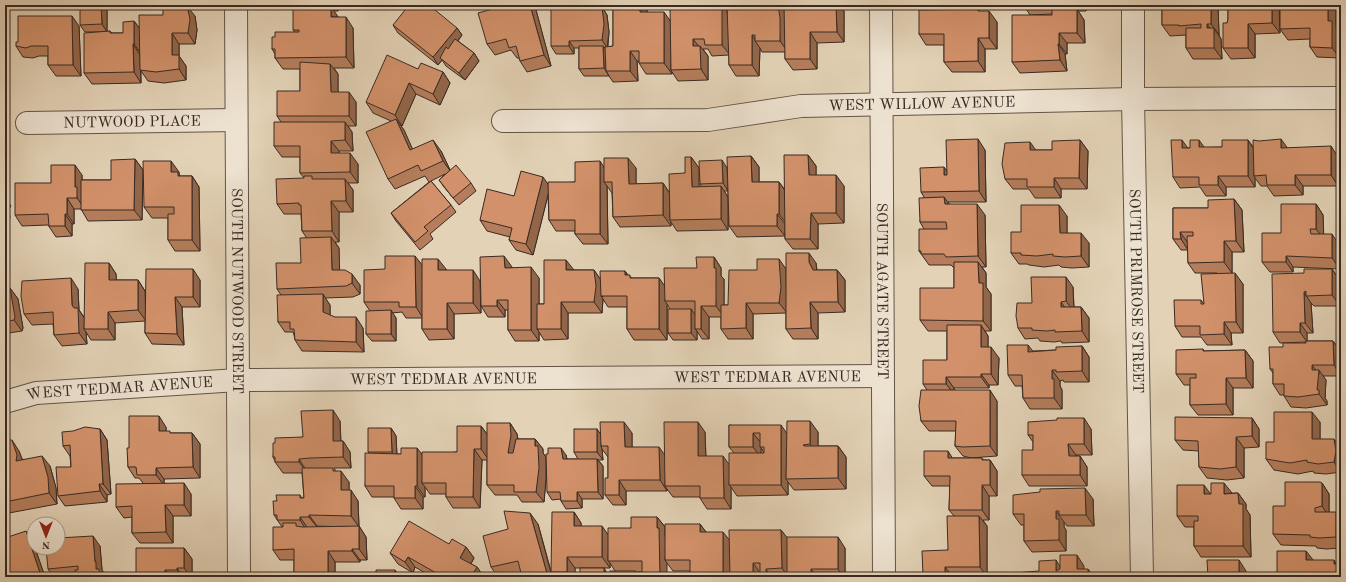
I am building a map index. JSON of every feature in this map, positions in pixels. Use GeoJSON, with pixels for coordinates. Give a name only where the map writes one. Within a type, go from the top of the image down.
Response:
{"type":"FeatureCollection","features":[{"type":"Feature","properties":{"kind":"street","name":"SOUTH NUTWOOD STREET"},"geometry":{"type":"LineString","coordinates":[[236,5],[239,577]]}},
{"type":"Feature","properties":{"kind":"street","name":"SOUTH AGATE STREET"},"geometry":{"type":"LineString","coordinates":[[881,5],[884,577]]}},
{"type":"Feature","properties":{"kind":"street","name":"SOUTH PRIMROSE STREET"},"geometry":{"type":"LineString","coordinates":[[1133,5],[1133,99],[1142,577]]}},
{"type":"Feature","properties":{"kind":"street","name":"WEST WILLOW AVENUE"},"geometry":{"type":"LineString","coordinates":[[503,121],[708,120],[801,106],[1133,99],[1341,98]]}},
{"type":"Feature","properties":{"kind":"street","name":"NUTWOOD PLACE"},"geometry":{"type":"LineString","coordinates":[[27,123],[236,120]]}},
{"type":"Feature","properties":{"kind":"street","name":"WEST TEDMAR AVENUE"},"geometry":{"type":"LineString","coordinates":[[5,402],[36,393],[238,380],[883,376]]}},
{"type":"Feature","properties":{"kind":"building"},"geometry":{"type":"Polygon","coordinates":[[[80,5],[101,5],[102,24],[80,25],[80,5]]]}},
{"type":"Feature","properties":{"kind":"building"},"geometry":{"type":"Polygon","coordinates":[[[293,5],[331,6],[331,17],[346,17],[346,57],[275,58],[275,49],[272,49],[272,37],[275,37],[275,32],[299,32],[299,30],[293,30],[293,5]]]}},
{"type":"Feature","properties":{"kind":"building"},"geometry":{"type":"Polygon","coordinates":[[[409,5],[429,5],[457,28],[433,57],[393,25],[409,5]]]}},
{"type":"Feature","properties":{"kind":"building"},"geometry":{"type":"Polygon","coordinates":[[[507,5],[530,5],[544,55],[520,61],[516,46],[509,48],[506,39],[487,44],[478,13],[507,5]]]}},
{"type":"Feature","properties":{"kind":"building"},"geometry":{"type":"Polygon","coordinates":[[[613,5],[640,5],[640,12],[664,12],[664,63],[639,63],[639,51],[630,51],[630,71],[606,71],[605,47],[613,46],[613,5]]]}},
{"type":"Feature","properties":{"kind":"building"},"geometry":{"type":"Polygon","coordinates":[[[688,5],[722,6],[722,45],[705,45],[704,39],[693,39],[693,46],[700,46],[701,69],[671,70],[670,7],[689,7],[688,5]]]}},
{"type":"Feature","properties":{"kind":"building"},"geometry":{"type":"Polygon","coordinates":[[[727,5],[778,5],[780,18],[780,41],[755,41],[755,35],[752,35],[752,65],[729,65],[727,5]]]}},
{"type":"Feature","properties":{"kind":"building"},"geometry":{"type":"Polygon","coordinates":[[[784,5],[836,5],[837,32],[810,32],[810,59],[785,59],[784,5]]]}},
{"type":"Feature","properties":{"kind":"building"},"geometry":{"type":"Polygon","coordinates":[[[1162,5],[1211,5],[1211,24],[1207,24],[1207,28],[1214,28],[1214,48],[1186,48],[1186,28],[1201,28],[1201,24],[1179,26],[1162,25],[1162,5]]]}},
{"type":"Feature","properties":{"kind":"building"},"geometry":{"type":"Polygon","coordinates":[[[1228,5],[1272,5],[1272,23],[1248,24],[1248,48],[1223,48],[1223,23],[1227,23],[1228,5]]]}},
{"type":"Feature","properties":{"kind":"building"},"geometry":{"type":"Polygon","coordinates":[[[1280,5],[1328,5],[1328,21],[1332,21],[1332,48],[1310,47],[1310,28],[1280,29],[1280,5]]]}},
{"type":"Feature","properties":{"kind":"building"},"geometry":{"type":"Polygon","coordinates":[[[163,6],[187,6],[190,19],[188,33],[172,33],[172,55],[179,55],[179,69],[156,72],[140,70],[139,15],[163,15],[163,6]]]}},
{"type":"Feature","properties":{"kind":"building"},"geometry":{"type":"Polygon","coordinates":[[[602,7],[604,24],[602,40],[569,41],[569,46],[551,46],[551,8],[602,7]]]}},
{"type":"Feature","properties":{"kind":"building"},"geometry":{"type":"Polygon","coordinates":[[[978,9],[978,11],[989,11],[989,38],[978,38],[978,61],[944,62],[944,34],[919,34],[919,10],[978,9]]]}},
{"type":"Feature","properties":{"kind":"building"},"geometry":{"type":"Polygon","coordinates":[[[1052,9],[1077,9],[1077,33],[1059,33],[1058,44],[1060,60],[1012,62],[1012,15],[1052,15],[1052,9]]]}},
{"type":"Feature","properties":{"kind":"building"},"geometry":{"type":"Polygon","coordinates":[[[18,16],[72,16],[73,65],[48,65],[48,46],[31,46],[26,48],[16,46],[16,42],[18,42],[18,16]]]}},
{"type":"Feature","properties":{"kind":"building"},"geometry":{"type":"Polygon","coordinates":[[[134,21],[134,72],[84,73],[84,33],[110,31],[110,33],[123,33],[123,22],[134,21]]]}},
{"type":"Feature","properties":{"kind":"building"},"geometry":{"type":"Polygon","coordinates":[[[1341,22],[1341,49],[1340,49],[1341,22]]]}},
{"type":"Feature","properties":{"kind":"building"},"geometry":{"type":"Polygon","coordinates":[[[455,39],[474,53],[459,73],[440,58],[446,47],[448,49],[455,39]]]}},
{"type":"Feature","properties":{"kind":"building"},"geometry":{"type":"Polygon","coordinates":[[[579,46],[603,46],[604,68],[579,69],[579,46]]]}},
{"type":"Feature","properties":{"kind":"building"},"geometry":{"type":"Polygon","coordinates":[[[387,55],[418,69],[421,63],[443,72],[433,94],[409,83],[395,115],[366,102],[387,55]]]}},
{"type":"Feature","properties":{"kind":"building"},"geometry":{"type":"Polygon","coordinates":[[[300,62],[330,64],[331,92],[349,92],[349,116],[277,116],[277,91],[300,91],[300,62]]]}},
{"type":"Feature","properties":{"kind":"building"},"geometry":{"type":"Polygon","coordinates":[[[396,119],[410,150],[433,140],[443,161],[421,171],[418,165],[388,179],[366,132],[396,119]]]}},
{"type":"Feature","properties":{"kind":"building"},"geometry":{"type":"Polygon","coordinates":[[[274,122],[345,122],[345,140],[331,141],[331,153],[350,153],[350,172],[300,173],[300,146],[274,146],[274,122]]]}},
{"type":"Feature","properties":{"kind":"building"},"geometry":{"type":"Polygon","coordinates":[[[978,139],[979,191],[921,192],[920,168],[944,167],[944,175],[947,175],[946,140],[978,139]]]}},
{"type":"Feature","properties":{"kind":"building"},"geometry":{"type":"Polygon","coordinates":[[[1281,139],[1281,148],[1331,146],[1331,175],[1295,175],[1295,185],[1267,185],[1266,175],[1254,176],[1253,140],[1259,141],[1281,139]]]}},
{"type":"Feature","properties":{"kind":"building"},"geometry":{"type":"Polygon","coordinates":[[[1080,140],[1079,178],[1054,178],[1054,187],[1027,187],[1027,179],[1005,179],[1002,164],[1005,143],[1030,142],[1030,150],[1052,150],[1052,141],[1080,140]]]}},
{"type":"Feature","properties":{"kind":"building"},"geometry":{"type":"Polygon","coordinates":[[[1171,140],[1182,140],[1182,148],[1190,148],[1190,140],[1199,140],[1199,147],[1222,147],[1222,140],[1248,140],[1248,176],[1218,176],[1218,185],[1199,185],[1199,177],[1173,177],[1171,140]]]}},
{"type":"Feature","properties":{"kind":"building"},"geometry":{"type":"Polygon","coordinates":[[[784,155],[808,155],[809,175],[836,175],[836,213],[811,213],[810,239],[785,239],[784,155]]]}},
{"type":"Feature","properties":{"kind":"building"},"geometry":{"type":"Polygon","coordinates":[[[751,156],[752,182],[779,182],[779,214],[777,214],[777,226],[729,226],[727,157],[751,156]]]}},
{"type":"Feature","properties":{"kind":"building"},"geometry":{"type":"Polygon","coordinates":[[[685,157],[691,157],[692,187],[721,186],[721,219],[670,220],[669,174],[685,173],[685,157]]]}},
{"type":"Feature","properties":{"kind":"building"},"geometry":{"type":"Polygon","coordinates":[[[604,158],[628,158],[629,184],[663,183],[663,215],[613,217],[612,182],[604,182],[604,158]]]}},
{"type":"Feature","properties":{"kind":"building"},"geometry":{"type":"Polygon","coordinates":[[[135,159],[134,210],[81,210],[81,180],[111,180],[111,160],[135,159]]]}},
{"type":"Feature","properties":{"kind":"building"},"geometry":{"type":"Polygon","coordinates":[[[722,160],[723,183],[700,184],[699,161],[722,160]]]}},
{"type":"Feature","properties":{"kind":"building"},"geometry":{"type":"Polygon","coordinates":[[[143,161],[171,161],[171,172],[178,172],[178,176],[192,176],[192,240],[168,240],[168,214],[174,214],[174,207],[144,207],[143,161]]]}},
{"type":"Feature","properties":{"kind":"building"},"geometry":{"type":"Polygon","coordinates":[[[600,161],[600,234],[575,234],[575,220],[549,220],[548,182],[575,182],[575,162],[600,161]]]}},
{"type":"Feature","properties":{"kind":"building"},"geometry":{"type":"Polygon","coordinates":[[[51,165],[75,165],[75,187],[77,187],[77,198],[67,198],[65,226],[49,226],[48,214],[15,215],[15,183],[51,183],[51,165]]]}},
{"type":"Feature","properties":{"kind":"building"},"geometry":{"type":"Polygon","coordinates":[[[456,165],[471,183],[453,198],[439,180],[456,165]]]}},
{"type":"Feature","properties":{"kind":"building"},"geometry":{"type":"Polygon","coordinates":[[[521,171],[543,177],[526,244],[509,240],[512,228],[480,220],[487,189],[514,196],[521,171]]]}},
{"type":"Feature","properties":{"kind":"building"},"geometry":{"type":"Polygon","coordinates":[[[304,176],[312,176],[312,179],[345,179],[346,201],[331,201],[332,231],[302,231],[301,205],[299,205],[299,203],[277,204],[276,179],[304,178],[304,176]]]}},
{"type":"Feature","properties":{"kind":"building"},"geometry":{"type":"Polygon","coordinates":[[[431,181],[451,205],[424,227],[428,231],[415,242],[391,213],[431,181]]]}},
{"type":"Feature","properties":{"kind":"building"},"geometry":{"type":"Polygon","coordinates":[[[944,197],[945,204],[977,204],[978,256],[946,257],[944,254],[921,254],[921,251],[919,251],[919,229],[947,229],[946,222],[920,222],[919,198],[944,197]]]}},
{"type":"Feature","properties":{"kind":"building"},"geometry":{"type":"Polygon","coordinates":[[[1234,199],[1236,241],[1224,241],[1224,262],[1188,263],[1187,236],[1193,236],[1193,232],[1180,232],[1181,239],[1173,239],[1173,208],[1208,208],[1208,200],[1234,199]]]}},
{"type":"Feature","properties":{"kind":"building"},"geometry":{"type":"Polygon","coordinates":[[[1281,204],[1316,204],[1316,229],[1310,229],[1311,234],[1332,234],[1332,258],[1286,256],[1286,262],[1262,262],[1262,233],[1281,233],[1281,204]]]}},
{"type":"Feature","properties":{"kind":"building"},"geometry":{"type":"Polygon","coordinates":[[[1021,205],[1059,205],[1060,233],[1081,233],[1081,256],[1065,257],[1053,256],[1053,254],[1037,256],[1011,253],[1011,232],[1021,232],[1021,205]]]}},
{"type":"Feature","properties":{"kind":"building"},"geometry":{"type":"Polygon","coordinates":[[[331,237],[332,270],[345,270],[352,274],[352,283],[346,286],[277,289],[276,263],[301,263],[300,238],[331,237]]]}},
{"type":"Feature","properties":{"kind":"building"},"geometry":{"type":"Polygon","coordinates":[[[786,253],[809,253],[809,262],[813,270],[837,270],[838,302],[810,302],[811,328],[786,329],[786,253]]]}},
{"type":"Feature","properties":{"kind":"building"},"geometry":{"type":"Polygon","coordinates":[[[385,256],[415,256],[416,307],[399,307],[399,302],[364,302],[364,270],[385,269],[385,256]]]}},
{"type":"Feature","properties":{"kind":"building"},"geometry":{"type":"Polygon","coordinates":[[[504,256],[505,268],[531,267],[531,330],[508,330],[508,300],[497,300],[497,306],[481,306],[480,257],[504,256]]]}},
{"type":"Feature","properties":{"kind":"building"},"geometry":{"type":"Polygon","coordinates":[[[696,257],[714,257],[714,268],[716,268],[716,306],[701,306],[701,329],[695,329],[695,301],[665,301],[664,268],[697,268],[696,257]]]}},
{"type":"Feature","properties":{"kind":"building"},"geometry":{"type":"Polygon","coordinates":[[[422,259],[438,259],[438,270],[473,270],[473,303],[447,303],[447,329],[422,329],[422,259]]]}},
{"type":"Feature","properties":{"kind":"building"},"geometry":{"type":"Polygon","coordinates":[[[757,259],[779,259],[781,287],[779,303],[746,303],[746,328],[721,329],[721,305],[728,305],[729,270],[757,270],[757,259]]]}},
{"type":"Feature","properties":{"kind":"building"},"geometry":{"type":"Polygon","coordinates":[[[544,260],[566,260],[566,270],[594,270],[596,286],[594,302],[561,302],[561,329],[537,329],[537,304],[544,304],[544,260]]]}},
{"type":"Feature","properties":{"kind":"building"},"geometry":{"type":"Polygon","coordinates":[[[954,262],[978,262],[979,283],[983,283],[983,321],[920,320],[920,288],[954,288],[954,262]]]}},
{"type":"Feature","properties":{"kind":"building"},"geometry":{"type":"Polygon","coordinates":[[[85,263],[109,263],[109,280],[138,280],[138,310],[108,312],[108,329],[84,329],[85,263]]]}},
{"type":"Feature","properties":{"kind":"building"},"geometry":{"type":"Polygon","coordinates":[[[146,269],[193,269],[193,297],[175,297],[177,334],[145,333],[146,269]]]}},
{"type":"Feature","properties":{"kind":"building"},"geometry":{"type":"Polygon","coordinates":[[[1304,269],[1332,269],[1332,295],[1306,296],[1306,291],[1304,292],[1305,323],[1300,323],[1300,332],[1273,332],[1272,274],[1304,273],[1304,269]]]}},
{"type":"Feature","properties":{"kind":"building"},"geometry":{"type":"Polygon","coordinates":[[[600,271],[625,271],[625,275],[630,275],[630,278],[659,278],[659,329],[627,329],[627,296],[601,296],[600,271]]]}},
{"type":"Feature","properties":{"kind":"building"},"geometry":{"type":"Polygon","coordinates":[[[1235,273],[1236,322],[1224,322],[1224,334],[1200,335],[1200,326],[1175,326],[1174,300],[1201,300],[1201,304],[1204,304],[1201,274],[1235,273]]]}},
{"type":"Feature","properties":{"kind":"building"},"geometry":{"type":"Polygon","coordinates":[[[1031,277],[1066,277],[1066,301],[1061,302],[1061,307],[1081,307],[1082,331],[1055,332],[1055,330],[1047,331],[1032,330],[1032,328],[1018,328],[1016,316],[1017,303],[1032,303],[1031,277]]]}},
{"type":"Feature","properties":{"kind":"building"},"geometry":{"type":"Polygon","coordinates":[[[71,278],[72,305],[74,308],[78,308],[79,333],[54,335],[53,312],[24,314],[21,296],[22,281],[71,278]]]}},
{"type":"Feature","properties":{"kind":"building"},"geometry":{"type":"Polygon","coordinates":[[[10,288],[15,317],[14,320],[5,322],[5,289],[10,288]]]}},
{"type":"Feature","properties":{"kind":"building"},"geometry":{"type":"Polygon","coordinates":[[[323,294],[323,312],[335,317],[356,317],[356,342],[295,340],[294,329],[290,329],[290,322],[278,322],[277,295],[323,294]]]}},
{"type":"Feature","properties":{"kind":"building"},"geometry":{"type":"Polygon","coordinates":[[[668,309],[691,309],[691,333],[668,333],[668,309]]]}},
{"type":"Feature","properties":{"kind":"building"},"geometry":{"type":"Polygon","coordinates":[[[391,310],[391,334],[366,334],[366,311],[391,310]]]}},
{"type":"Feature","properties":{"kind":"building"},"geometry":{"type":"Polygon","coordinates":[[[947,325],[981,325],[981,347],[991,347],[991,374],[981,374],[981,377],[946,377],[946,384],[923,384],[923,360],[947,360],[947,325]]]}},
{"type":"Feature","properties":{"kind":"building"},"geometry":{"type":"Polygon","coordinates":[[[1306,341],[1333,341],[1334,365],[1312,365],[1312,370],[1319,370],[1317,390],[1319,390],[1319,394],[1298,397],[1284,396],[1284,384],[1273,384],[1273,369],[1270,369],[1269,347],[1283,347],[1283,343],[1306,343],[1306,341]]]}},
{"type":"Feature","properties":{"kind":"building"},"geometry":{"type":"Polygon","coordinates":[[[1007,345],[1028,345],[1028,352],[1056,350],[1056,347],[1082,346],[1082,371],[1056,372],[1056,370],[1052,370],[1052,379],[1054,379],[1054,398],[1023,398],[1022,375],[1008,375],[1007,345]]]}},
{"type":"Feature","properties":{"kind":"building"},"geometry":{"type":"Polygon","coordinates":[[[1203,349],[1203,351],[1245,350],[1246,378],[1226,378],[1226,404],[1190,405],[1190,378],[1196,378],[1196,374],[1176,374],[1176,350],[1203,349]]]}},
{"type":"Feature","properties":{"kind":"building"},"geometry":{"type":"Polygon","coordinates":[[[921,390],[990,390],[990,446],[955,446],[956,421],[921,421],[919,406],[921,390]]]}},
{"type":"Feature","properties":{"kind":"building"},"geometry":{"type":"Polygon","coordinates":[[[333,410],[333,441],[343,441],[343,457],[299,459],[299,462],[275,462],[275,457],[273,457],[273,443],[275,443],[275,438],[303,437],[301,411],[333,410]]]}},
{"type":"Feature","properties":{"kind":"building"},"geometry":{"type":"Polygon","coordinates":[[[1274,412],[1312,412],[1312,439],[1334,439],[1336,451],[1334,462],[1318,464],[1307,462],[1307,460],[1290,463],[1266,459],[1266,442],[1274,442],[1274,412]]]}},
{"type":"Feature","properties":{"kind":"building"},"geometry":{"type":"Polygon","coordinates":[[[129,416],[159,416],[159,431],[170,431],[170,433],[192,433],[193,467],[156,468],[156,475],[137,475],[136,467],[128,467],[127,448],[129,448],[129,416]]]}},
{"type":"Feature","properties":{"kind":"building"},"geometry":{"type":"Polygon","coordinates":[[[1175,417],[1252,418],[1252,436],[1236,437],[1236,467],[1220,469],[1199,467],[1198,441],[1175,440],[1175,417]]]}},
{"type":"Feature","properties":{"kind":"building"},"geometry":{"type":"Polygon","coordinates":[[[1057,418],[1084,418],[1084,444],[1068,444],[1069,456],[1080,456],[1080,475],[1022,475],[1022,450],[1033,450],[1033,435],[1028,435],[1028,422],[1057,420],[1057,418]]]}},
{"type":"Feature","properties":{"kind":"building"},"geometry":{"type":"Polygon","coordinates":[[[787,421],[810,421],[810,444],[803,445],[804,446],[838,446],[838,478],[786,479],[787,421]]]}},
{"type":"Feature","properties":{"kind":"building"},"geometry":{"type":"Polygon","coordinates":[[[600,422],[624,422],[625,447],[659,447],[660,480],[619,480],[619,495],[605,495],[605,478],[608,478],[608,446],[601,446],[600,422]]]}},
{"type":"Feature","properties":{"kind":"building"},"geometry":{"type":"Polygon","coordinates":[[[664,422],[698,422],[698,456],[723,456],[724,498],[700,498],[700,486],[665,486],[664,422]]]}},
{"type":"Feature","properties":{"kind":"building"},"geometry":{"type":"Polygon","coordinates":[[[487,423],[510,423],[511,435],[508,453],[513,453],[516,439],[535,439],[535,446],[538,446],[539,468],[536,492],[514,492],[514,485],[487,485],[487,423]]]}},
{"type":"Feature","properties":{"kind":"building"},"geometry":{"type":"Polygon","coordinates":[[[729,425],[781,425],[781,485],[729,485],[729,453],[764,453],[764,447],[760,447],[760,433],[753,433],[753,447],[729,447],[729,425]]]}},
{"type":"Feature","properties":{"kind":"building"},"geometry":{"type":"Polygon","coordinates":[[[457,426],[481,426],[481,449],[474,449],[473,497],[446,497],[446,483],[422,483],[422,452],[457,452],[457,426]]]}},
{"type":"Feature","properties":{"kind":"building"},"geometry":{"type":"Polygon","coordinates":[[[85,427],[100,429],[103,484],[99,484],[100,491],[58,496],[56,467],[71,467],[70,445],[63,446],[62,432],[73,431],[85,427]]]}},
{"type":"Feature","properties":{"kind":"building"},"geometry":{"type":"Polygon","coordinates":[[[368,428],[391,428],[392,452],[368,452],[368,428]]]}},
{"type":"Feature","properties":{"kind":"building"},"geometry":{"type":"Polygon","coordinates":[[[574,429],[597,429],[597,452],[574,452],[574,429]]]}},
{"type":"Feature","properties":{"kind":"building"},"geometry":{"type":"Polygon","coordinates":[[[5,440],[12,440],[17,455],[16,461],[42,456],[48,477],[49,493],[5,502],[5,440]]]}},
{"type":"Feature","properties":{"kind":"building"},"geometry":{"type":"Polygon","coordinates":[[[401,448],[417,448],[417,486],[415,486],[415,498],[394,498],[394,486],[365,486],[365,453],[401,454],[401,448]]]}},
{"type":"Feature","properties":{"kind":"building"},"geometry":{"type":"Polygon","coordinates":[[[548,448],[561,448],[563,459],[597,459],[598,492],[577,492],[577,501],[561,501],[560,492],[547,492],[546,454],[548,454],[548,448]]]}},
{"type":"Feature","properties":{"kind":"building"},"geometry":{"type":"Polygon","coordinates":[[[924,451],[948,451],[948,458],[982,458],[982,460],[990,460],[990,485],[982,485],[982,510],[949,510],[950,476],[924,476],[924,451]]]}},
{"type":"Feature","properties":{"kind":"building"},"geometry":{"type":"Polygon","coordinates":[[[302,468],[333,468],[333,471],[341,471],[341,490],[351,490],[351,516],[309,515],[309,517],[300,517],[300,520],[277,520],[277,515],[274,515],[273,501],[277,501],[276,495],[300,495],[300,498],[304,498],[302,468]]]}},
{"type":"Feature","properties":{"kind":"building"},"geometry":{"type":"Polygon","coordinates":[[[1285,482],[1322,483],[1322,506],[1315,508],[1315,512],[1336,512],[1336,537],[1319,538],[1310,537],[1310,535],[1273,534],[1273,506],[1285,506],[1285,482]]]}},
{"type":"Feature","properties":{"kind":"building"},"geometry":{"type":"Polygon","coordinates":[[[184,483],[184,505],[165,505],[166,532],[132,533],[132,506],[116,507],[116,484],[184,483]]]}},
{"type":"Feature","properties":{"kind":"building"},"geometry":{"type":"Polygon","coordinates":[[[1211,483],[1224,483],[1224,494],[1238,493],[1239,504],[1243,504],[1243,546],[1194,546],[1194,521],[1198,521],[1198,516],[1177,516],[1177,485],[1204,485],[1204,494],[1211,494],[1211,483]]]}},
{"type":"Feature","properties":{"kind":"building"},"geometry":{"type":"Polygon","coordinates":[[[1085,488],[1086,515],[1059,515],[1059,511],[1056,511],[1056,519],[1059,519],[1059,540],[1024,541],[1024,514],[1013,514],[1013,495],[1040,492],[1040,489],[1085,488]]]}},
{"type":"Feature","properties":{"kind":"building"},"geometry":{"type":"Polygon","coordinates":[[[504,511],[530,513],[548,577],[522,577],[518,561],[491,567],[483,536],[508,529],[504,511]]]}},
{"type":"Feature","properties":{"kind":"building"},"geometry":{"type":"Polygon","coordinates":[[[552,512],[574,512],[574,526],[602,526],[602,557],[567,557],[567,572],[551,572],[552,512]]]}},
{"type":"Feature","properties":{"kind":"building"},"geometry":{"type":"Polygon","coordinates":[[[947,516],[979,516],[980,567],[945,567],[945,574],[923,575],[922,551],[948,550],[947,516]]]}},
{"type":"Feature","properties":{"kind":"building"},"geometry":{"type":"Polygon","coordinates":[[[631,517],[657,517],[657,528],[659,528],[660,577],[642,577],[642,561],[608,561],[608,528],[631,528],[631,517]]]}},
{"type":"Feature","properties":{"kind":"building"},"geometry":{"type":"Polygon","coordinates":[[[409,521],[449,544],[452,539],[466,547],[460,558],[477,567],[471,577],[448,577],[440,572],[438,574],[408,557],[405,562],[390,553],[409,521]]]}},
{"type":"Feature","properties":{"kind":"building"},"geometry":{"type":"Polygon","coordinates":[[[283,523],[296,523],[296,526],[302,527],[359,526],[359,549],[352,549],[352,551],[328,551],[328,576],[294,576],[294,549],[273,550],[273,527],[283,527],[283,523]]]}},
{"type":"Feature","properties":{"kind":"building"},"geometry":{"type":"Polygon","coordinates":[[[665,524],[700,524],[700,532],[723,532],[723,577],[690,577],[690,560],[665,560],[665,524]]]}},
{"type":"Feature","properties":{"kind":"building"},"geometry":{"type":"Polygon","coordinates":[[[729,530],[781,530],[782,568],[766,569],[766,577],[760,577],[760,563],[753,563],[753,577],[730,577],[729,530]]]}},
{"type":"Feature","properties":{"kind":"building"},"geometry":{"type":"Polygon","coordinates":[[[26,531],[26,556],[34,556],[40,573],[33,575],[33,577],[5,577],[5,551],[9,550],[5,538],[26,531]]]}},
{"type":"Feature","properties":{"kind":"building"},"geometry":{"type":"Polygon","coordinates":[[[93,536],[96,569],[99,569],[100,577],[76,577],[75,570],[78,570],[78,566],[48,569],[47,556],[66,556],[66,538],[93,536]]]}},
{"type":"Feature","properties":{"kind":"building"},"geometry":{"type":"Polygon","coordinates":[[[787,537],[838,537],[838,569],[811,569],[811,577],[787,577],[787,537]]]}},
{"type":"Feature","properties":{"kind":"building"},"geometry":{"type":"Polygon","coordinates":[[[136,548],[184,548],[184,568],[177,568],[177,570],[165,570],[165,574],[170,574],[170,577],[136,577],[136,548]]]}},
{"type":"Feature","properties":{"kind":"building"},"geometry":{"type":"Polygon","coordinates":[[[1277,551],[1306,551],[1306,560],[1334,560],[1334,564],[1338,564],[1338,577],[1277,577],[1277,551]]]}},
{"type":"Feature","properties":{"kind":"building"},"geometry":{"type":"Polygon","coordinates":[[[1060,555],[1077,555],[1077,569],[1088,569],[1088,577],[1014,577],[1014,573],[1039,571],[1039,561],[1056,560],[1056,571],[1060,569],[1060,555]]]}},
{"type":"Feature","properties":{"kind":"building"},"geometry":{"type":"Polygon","coordinates":[[[1207,560],[1239,560],[1239,577],[1208,577],[1207,560]]]}},
{"type":"Feature","properties":{"kind":"building"},"geometry":{"type":"Polygon","coordinates":[[[580,568],[604,568],[604,577],[580,577],[580,568]]]}},
{"type":"Feature","properties":{"kind":"building"},"geometry":{"type":"Polygon","coordinates":[[[376,570],[395,570],[395,576],[408,577],[376,577],[376,570]]]}},
{"type":"Feature","properties":{"kind":"building"},"geometry":{"type":"Polygon","coordinates":[[[610,571],[635,571],[635,577],[610,577],[610,571]]]}}]}
